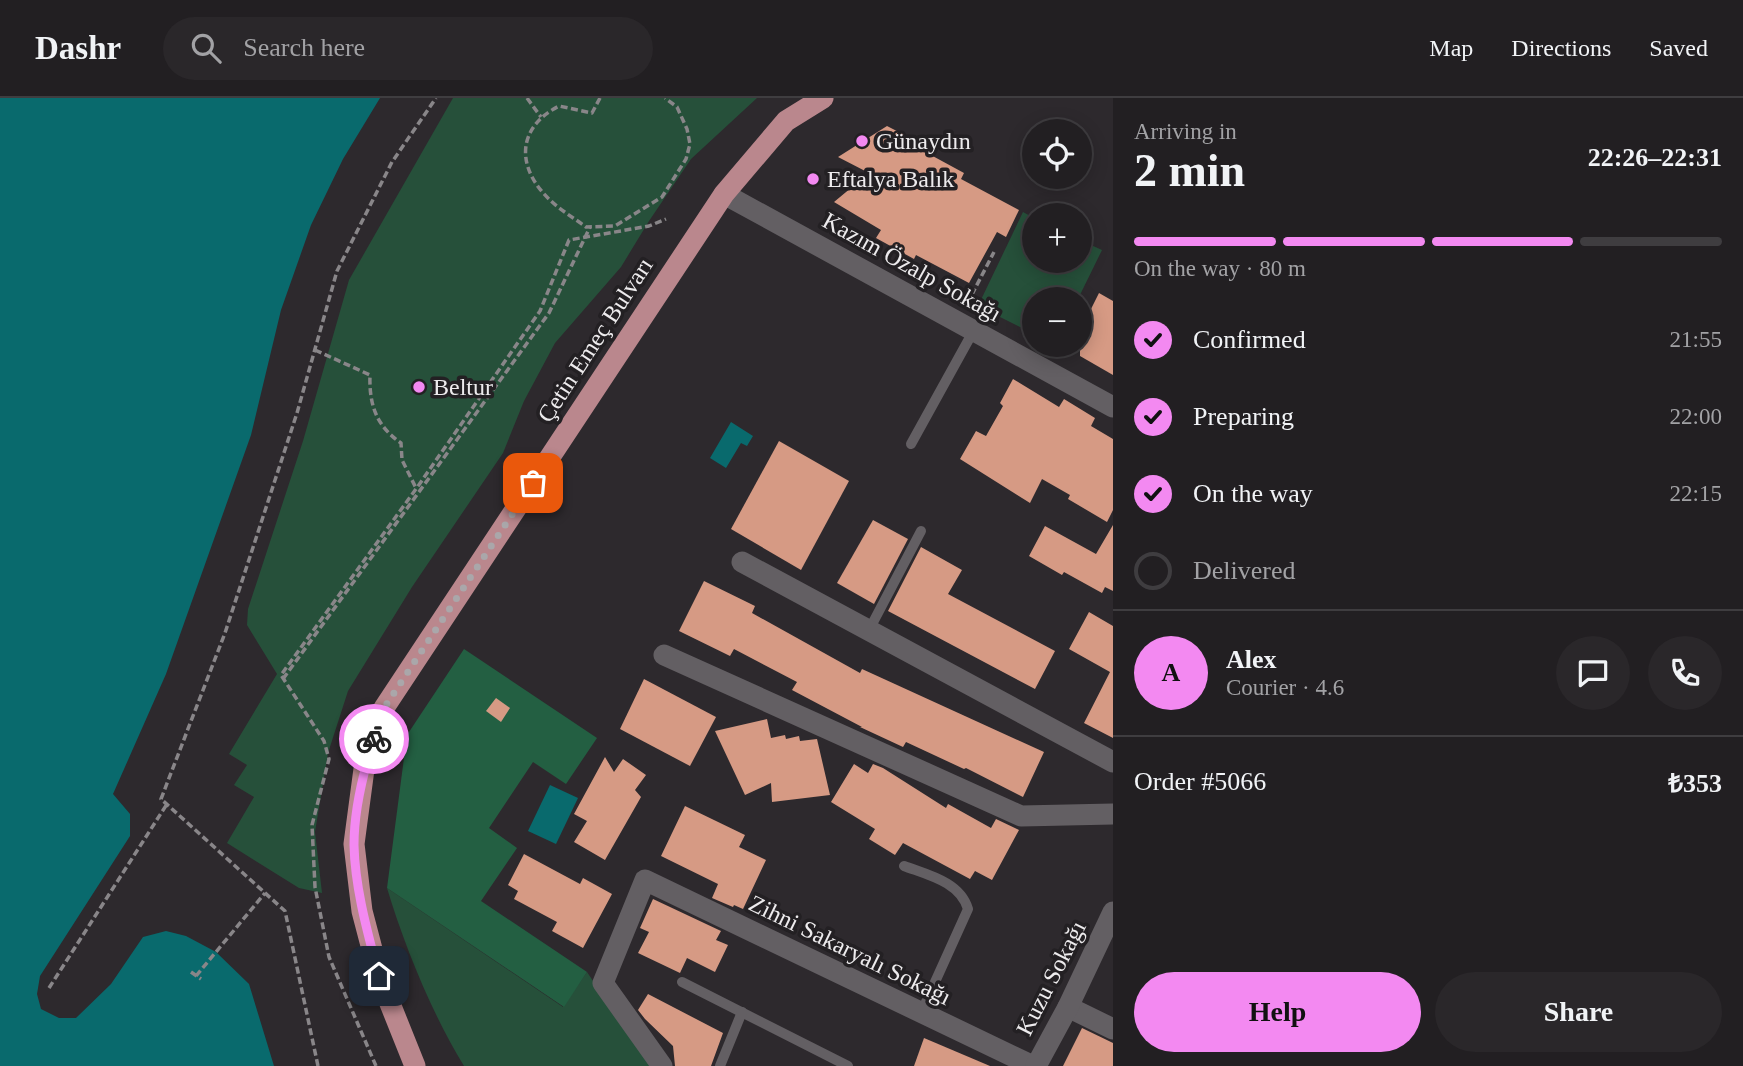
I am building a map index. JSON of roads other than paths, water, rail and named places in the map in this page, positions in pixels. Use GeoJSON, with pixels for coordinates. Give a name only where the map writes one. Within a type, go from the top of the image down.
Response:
{"type":"FeatureCollection","features":[{"type":"Feature","properties":{"kind":"main road","name":"Çetin Emeç Bulvarı"},"geometry":{"type":"LineString","coordinates":[[416,1062],[379,976],[362,911],[354,844],[364,769],[384,708],[724,194],[786,121],[823,98]]}},
{"type":"Feature","properties":{"kind":"street","name":"Kazım Özalp Sokağı"},"geometry":{"type":"LineString","coordinates":[[724,194],[1113,407]]}},
{"type":"Feature","properties":{"kind":"street"},"geometry":{"type":"LineString","coordinates":[[742,562],[1113,762]]}},
{"type":"Feature","properties":{"kind":"street"},"geometry":{"type":"LineString","coordinates":[[664,655],[1021,816],[1113,814]]}},
{"type":"Feature","properties":{"kind":"street","name":"Zihni Sakaryalı Sokağı"},"geometry":{"type":"LineString","coordinates":[[662,1066],[603,983],[645,880],[1034,1066]]}},
{"type":"Feature","properties":{"kind":"street","name":"Kuzu Sokağı"},"geometry":{"type":"LineString","coordinates":[[1034,1066],[1068,1007],[1113,912]]}},
{"type":"Feature","properties":{"kind":"street"},"geometry":{"type":"LineString","coordinates":[[1068,1007],[1113,1029]]}},
{"type":"Feature","properties":{"kind":"lane"},"geometry":{"type":"LineString","coordinates":[[911,444],[966,326]]}},
{"type":"Feature","properties":{"kind":"lane"},"geometry":{"type":"LineString","coordinates":[[868,632],[921,531]]}},
{"type":"Feature","properties":{"kind":"lane"},"geometry":{"type":"LineString","coordinates":[[904,866],[957,889],[965,899],[968,909],[921,1013]]}},
{"type":"Feature","properties":{"kind":"lane"},"geometry":{"type":"LineString","coordinates":[[682,982],[848,1066]]}},
{"type":"Feature","properties":{"kind":"lane"},"geometry":{"type":"LineString","coordinates":[[720,1066],[741,1012]]}},
{"type":"Feature","properties":{"kind":"water"},"geometry":{"type":"Polygon","coordinates":[[[0,98],[380,98],[343,159],[311,225],[281,310],[251,435],[166,674],[113,794],[130,814],[130,836],[40,976],[37,994],[41,1009],[59,1018],[76,1018],[111,984],[143,937],[166,931],[186,936],[216,952],[249,984],[274,1066],[0,1066],[0,98]]]}},
{"type":"Feature","properties":{"kind":"water"},"geometry":{"type":"Polygon","coordinates":[[[731,422],[753,436],[747,446],[741,443],[726,468],[710,458],[731,422]]]}},
{"type":"Feature","properties":{"kind":"water"},"geometry":{"type":"Polygon","coordinates":[[[550,785],[578,798],[556,844],[528,831],[550,785]]]}},
{"type":"Feature","properties":{"kind":"place","name":"Günaydın"},"geometry":{"type":"Point","coordinates":[862,141]}},
{"type":"Feature","properties":{"kind":"place","name":"Eftalya Balık"},"geometry":{"type":"Point","coordinates":[813,179]}},
{"type":"Feature","properties":{"kind":"place","name":"Beltur"},"geometry":{"type":"Point","coordinates":[419,387]}}]}
